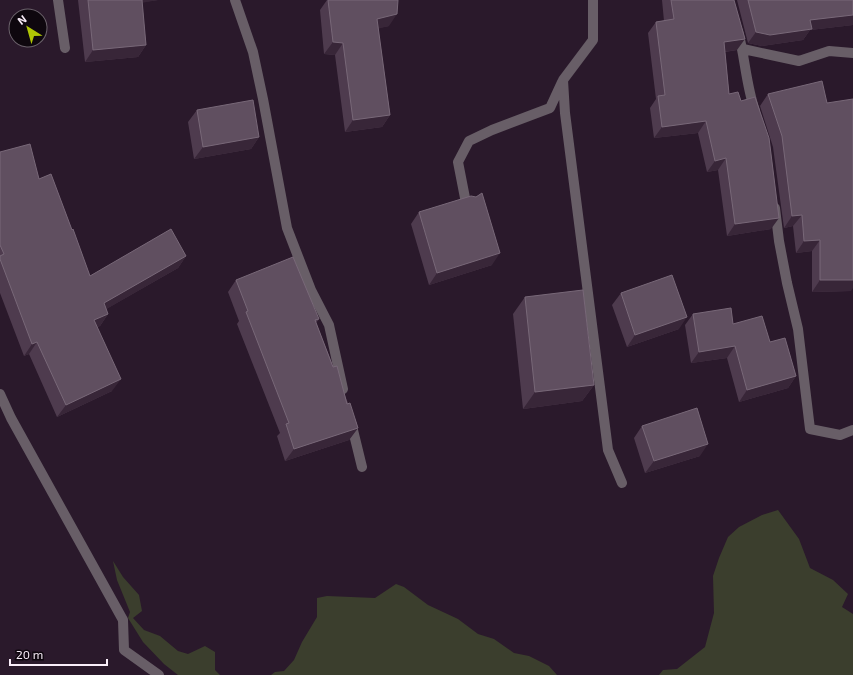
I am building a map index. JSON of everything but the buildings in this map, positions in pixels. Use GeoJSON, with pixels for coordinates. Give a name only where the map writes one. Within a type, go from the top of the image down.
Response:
{"type":"FeatureCollection","features":[{"type":"Feature","properties":{"kind":"street"},"geometry":{"type":"LineString","coordinates":[[58,0],[65,48]]}},
{"type":"Feature","properties":{"kind":"street"},"geometry":{"type":"LineString","coordinates":[[235,0],[253,52],[287,228],[311,290],[329,325],[345,400]]}},
{"type":"Feature","properties":{"kind":"street"},"geometry":{"type":"LineString","coordinates":[[466,202],[458,162],[469,142],[492,130],[550,108],[563,80],[592,40],[593,0]]}},
{"type":"Feature","properties":{"kind":"street"},"geometry":{"type":"LineString","coordinates":[[735,21],[743,49],[750,98],[758,119]]}},
{"type":"Feature","properties":{"kind":"street"},"geometry":{"type":"LineString","coordinates":[[743,49],[799,61],[829,51],[853,53]]}},
{"type":"Feature","properties":{"kind":"street"},"geometry":{"type":"LineString","coordinates":[[563,80],[565,113],[608,450],[622,483]]}},
{"type":"Feature","properties":{"kind":"street"},"geometry":{"type":"LineString","coordinates":[[774,196],[779,241],[798,329],[810,429],[840,435],[853,430]]}},
{"type":"Feature","properties":{"kind":"street"},"geometry":{"type":"LineString","coordinates":[[0,394],[11,418],[123,620],[124,650],[159,675]]}},
{"type":"Feature","properties":{"kind":"street"},"geometry":{"type":"LineString","coordinates":[[349,415],[362,467]]}},
{"type":"Feature","properties":{"kind":"green space"},"geometry":{"type":"Polygon","coordinates":[[[778,510],[799,539],[810,568],[833,580],[848,594],[842,607],[853,614],[853,675],[659,675],[663,670],[677,669],[705,647],[714,613],[713,576],[728,537],[739,527],[762,515],[778,510]]]}},
{"type":"Feature","properties":{"kind":"green space"},"geometry":{"type":"Polygon","coordinates":[[[113,561],[123,577],[139,595],[142,611],[133,618],[144,630],[160,636],[178,651],[188,654],[205,646],[215,652],[215,670],[220,675],[178,675],[164,664],[143,642],[128,618],[130,612],[117,580],[113,561]]]}},
{"type":"Feature","properties":{"kind":"green space"},"geometry":{"type":"Polygon","coordinates":[[[396,584],[404,587],[428,605],[458,619],[478,634],[494,639],[514,653],[529,656],[549,666],[557,675],[271,675],[275,672],[284,671],[294,660],[302,642],[317,617],[317,598],[327,596],[375,598],[396,584]]]}}]}
